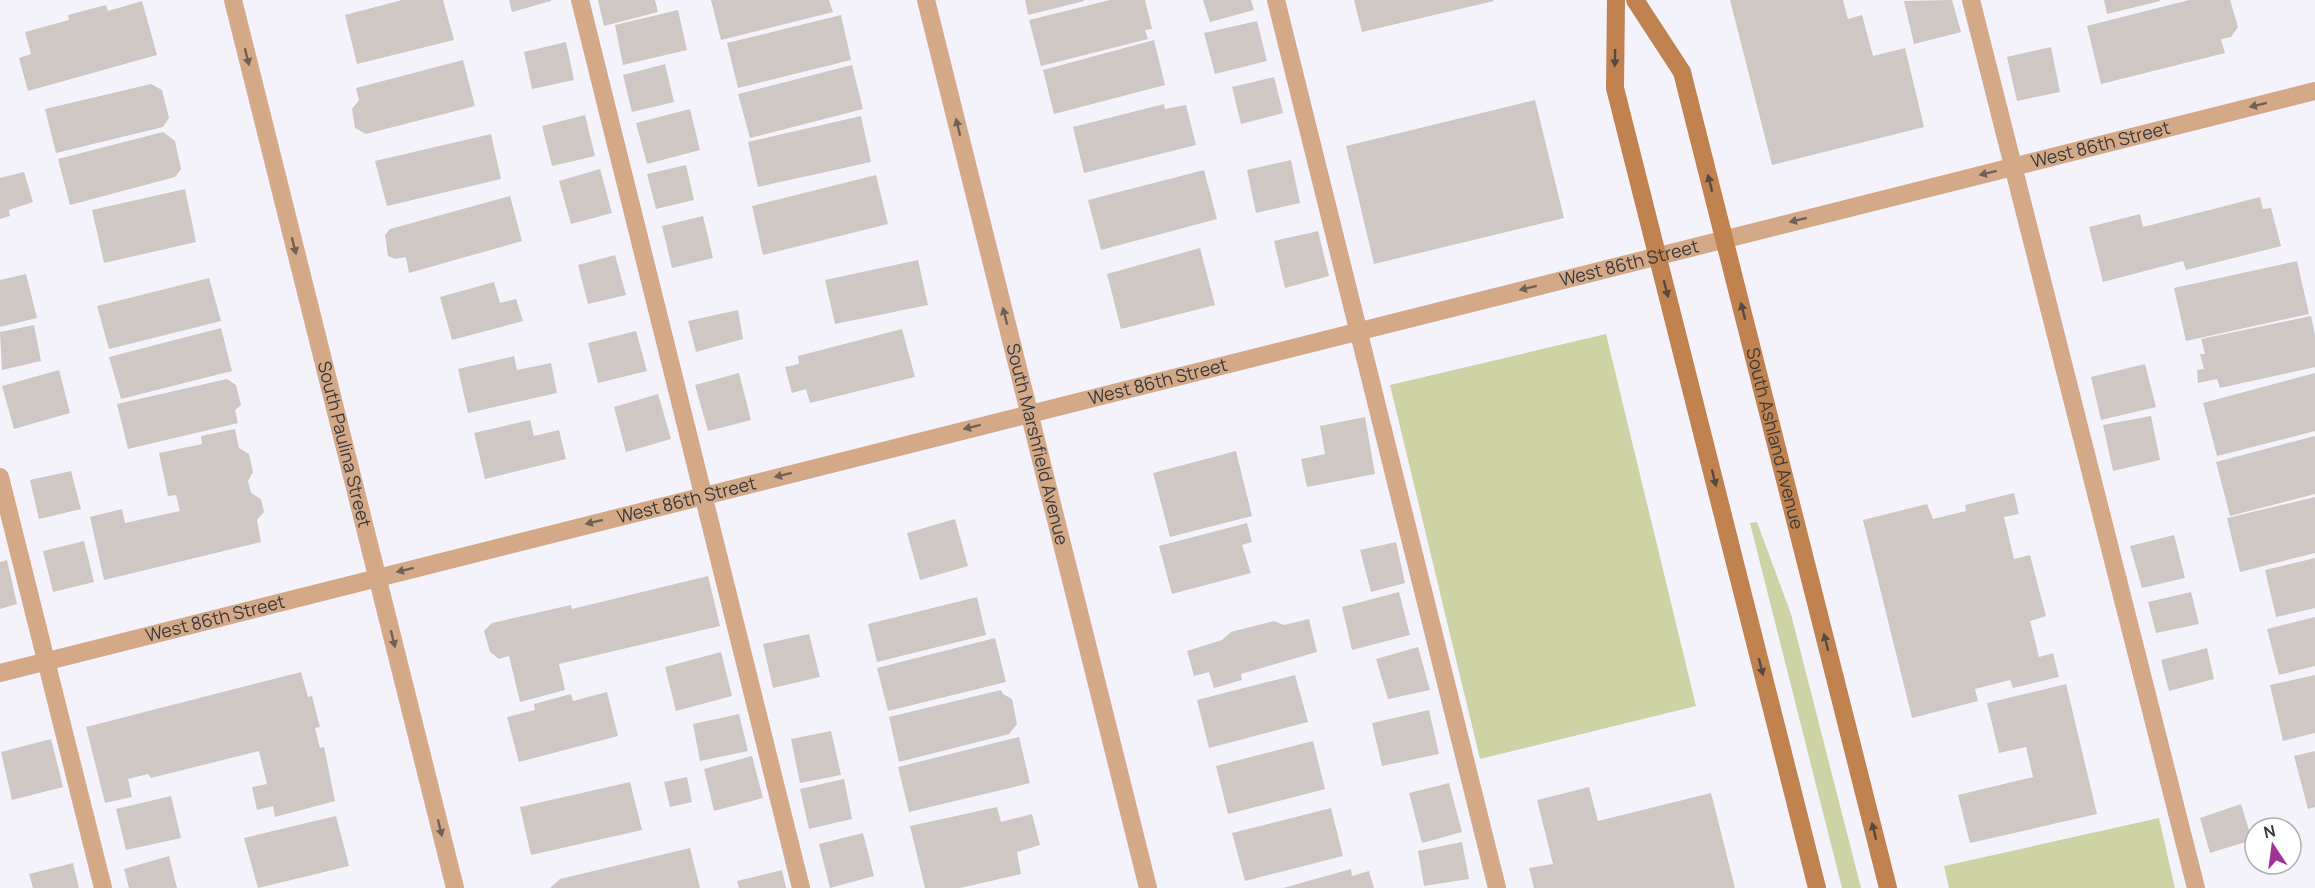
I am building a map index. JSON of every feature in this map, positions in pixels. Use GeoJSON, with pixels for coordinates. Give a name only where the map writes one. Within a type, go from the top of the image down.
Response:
{"type":"FeatureCollection","features":[{"type":"Feature","properties":{"kind":"main road"},"geometry":{"type":"LineString","coordinates":[[1616,0],[1615,88],[1817,888]]}},
{"type":"Feature","properties":{"kind":"main road","name":"South Ashland Avenue"},"geometry":{"type":"LineString","coordinates":[[1635,0],[1682,72],[1888,888]]}},
{"type":"Feature","properties":{"kind":"street","name":"South Paulina Street"},"geometry":{"type":"LineString","coordinates":[[233,0],[455,888]]}},
{"type":"Feature","properties":{"kind":"street"},"geometry":{"type":"LineString","coordinates":[[580,0],[801,888]]}},
{"type":"Feature","properties":{"kind":"street","name":"South Marshfield Avenue"},"geometry":{"type":"LineString","coordinates":[[926,0],[1148,888]]}},
{"type":"Feature","properties":{"kind":"street"},"geometry":{"type":"LineString","coordinates":[[1276,0],[1497,888]]}},
{"type":"Feature","properties":{"kind":"street"},"geometry":{"type":"LineString","coordinates":[[1971,0],[2196,888]]}},
{"type":"Feature","properties":{"kind":"street","name":"West 86th Street"},"geometry":{"type":"LineString","coordinates":[[0,673],[2315,91]]}},
{"type":"Feature","properties":{"kind":"street"},"geometry":{"type":"LineString","coordinates":[[0,477],[103,888]]}},
{"type":"Feature","properties":{"kind":"green space"},"geometry":{"type":"Polygon","coordinates":[[[1606,334],[1696,706],[1480,759],[1390,385],[1606,334]]]}},
{"type":"Feature","properties":{"kind":"green space"},"geometry":{"type":"Polygon","coordinates":[[[1757,522],[1791,614],[1861,888],[1842,888],[1750,523],[1757,522]]]}},
{"type":"Feature","properties":{"kind":"green space"},"geometry":{"type":"Polygon","coordinates":[[[2159,818],[2175,888],[1949,888],[1944,866],[2159,818]]]}},
{"type":"Feature","properties":{"kind":"building"},"geometry":{"type":"Polygon","coordinates":[[[402,0],[443,0],[454,40],[357,64],[345,15],[402,0]]]}},
{"type":"Feature","properties":{"kind":"building"},"geometry":{"type":"Polygon","coordinates":[[[509,0],[551,0],[551,1],[512,12],[509,0]]]}},
{"type":"Feature","properties":{"kind":"building"},"geometry":{"type":"Polygon","coordinates":[[[598,0],[655,0],[658,12],[604,26],[598,0]]]}},
{"type":"Feature","properties":{"kind":"building"},"geometry":{"type":"Polygon","coordinates":[[[711,0],[829,0],[833,12],[721,40],[711,0]]]}},
{"type":"Feature","properties":{"kind":"building"},"geometry":{"type":"Polygon","coordinates":[[[1025,0],[1084,0],[1084,1],[1028,15],[1025,0]]]}},
{"type":"Feature","properties":{"kind":"building"},"geometry":{"type":"Polygon","coordinates":[[[1110,0],[1145,0],[1152,29],[1145,30],[1148,39],[1041,66],[1029,20],[1110,0]]]}},
{"type":"Feature","properties":{"kind":"building"},"geometry":{"type":"Polygon","coordinates":[[[1203,0],[1251,0],[1254,10],[1210,22],[1203,0]]]}},
{"type":"Feature","properties":{"kind":"building"},"geometry":{"type":"Polygon","coordinates":[[[1354,0],[1493,0],[1494,1],[1362,32],[1354,0]]]}},
{"type":"Feature","properties":{"kind":"building"},"geometry":{"type":"Polygon","coordinates":[[[1730,0],[1843,0],[1848,19],[1862,15],[1873,56],[1905,48],[1924,127],[1772,165],[1730,0]]]}},
{"type":"Feature","properties":{"kind":"building"},"geometry":{"type":"Polygon","coordinates":[[[1952,0],[1961,32],[1914,44],[1904,1],[1952,0]]]}},
{"type":"Feature","properties":{"kind":"building"},"geometry":{"type":"Polygon","coordinates":[[[2104,0],[2160,0],[2160,1],[2107,14],[2104,0]]]}},
{"type":"Feature","properties":{"kind":"building"},"geometry":{"type":"Polygon","coordinates":[[[2189,0],[2230,0],[2238,27],[2231,37],[2221,39],[2225,53],[2101,84],[2087,26],[2189,0]]]}},
{"type":"Feature","properties":{"kind":"building"},"geometry":{"type":"Polygon","coordinates":[[[142,1],[157,55],[28,91],[19,58],[31,54],[25,32],[69,20],[68,15],[106,5],[108,11],[142,1]]]}},
{"type":"Feature","properties":{"kind":"building"},"geometry":{"type":"Polygon","coordinates":[[[678,10],[687,50],[623,65],[615,25],[678,10]]]}},
{"type":"Feature","properties":{"kind":"building"},"geometry":{"type":"Polygon","coordinates":[[[841,15],[851,60],[738,88],[727,43],[841,15]]]}},
{"type":"Feature","properties":{"kind":"building"},"geometry":{"type":"Polygon","coordinates":[[[1257,21],[1267,61],[1215,74],[1204,33],[1257,21]]]}},
{"type":"Feature","properties":{"kind":"building"},"geometry":{"type":"Polygon","coordinates":[[[1154,40],[1165,85],[1054,114],[1043,70],[1154,40]]]}},
{"type":"Feature","properties":{"kind":"building"},"geometry":{"type":"Polygon","coordinates":[[[566,42],[574,80],[532,89],[524,52],[566,42]]]}},
{"type":"Feature","properties":{"kind":"building"},"geometry":{"type":"Polygon","coordinates":[[[2051,47],[2060,92],[2017,101],[2007,57],[2051,47]]]}},
{"type":"Feature","properties":{"kind":"building"},"geometry":{"type":"Polygon","coordinates":[[[463,60],[475,106],[366,134],[355,128],[352,109],[359,100],[356,88],[463,60]]]}},
{"type":"Feature","properties":{"kind":"building"},"geometry":{"type":"Polygon","coordinates":[[[665,64],[674,102],[632,112],[623,75],[665,64]]]}},
{"type":"Feature","properties":{"kind":"building"},"geometry":{"type":"Polygon","coordinates":[[[852,65],[863,109],[750,138],[738,94],[852,65]]]}},
{"type":"Feature","properties":{"kind":"building"},"geometry":{"type":"Polygon","coordinates":[[[1274,77],[1283,113],[1241,124],[1232,87],[1274,77]]]}},
{"type":"Feature","properties":{"kind":"building"},"geometry":{"type":"Polygon","coordinates":[[[151,84],[162,90],[169,118],[163,127],[56,153],[45,109],[151,84]]]}},
{"type":"Feature","properties":{"kind":"building"},"geometry":{"type":"Polygon","coordinates":[[[1535,100],[1564,218],[1374,264],[1346,146],[1535,100]]]}},
{"type":"Feature","properties":{"kind":"building"},"geometry":{"type":"Polygon","coordinates":[[[1164,104],[1165,109],[1186,105],[1196,145],[1084,173],[1073,127],[1164,104]]]}},
{"type":"Feature","properties":{"kind":"building"},"geometry":{"type":"Polygon","coordinates":[[[690,109],[700,150],[647,164],[636,123],[690,109]]]}},
{"type":"Feature","properties":{"kind":"building"},"geometry":{"type":"Polygon","coordinates":[[[585,115],[595,156],[552,166],[542,126],[585,115]]]}},
{"type":"Feature","properties":{"kind":"building"},"geometry":{"type":"Polygon","coordinates":[[[861,116],[871,162],[758,187],[748,142],[861,116]]]}},
{"type":"Feature","properties":{"kind":"building"},"geometry":{"type":"Polygon","coordinates":[[[163,132],[175,141],[181,169],[175,177],[70,205],[58,159],[163,132]]]}},
{"type":"Feature","properties":{"kind":"building"},"geometry":{"type":"Polygon","coordinates":[[[491,134],[501,179],[387,206],[375,161],[491,134]]]}},
{"type":"Feature","properties":{"kind":"building"},"geometry":{"type":"Polygon","coordinates":[[[1291,160],[1300,203],[1256,213],[1247,170],[1291,160]]]}},
{"type":"Feature","properties":{"kind":"building"},"geometry":{"type":"Polygon","coordinates":[[[686,165],[694,200],[656,209],[647,174],[686,165]]]}},
{"type":"Feature","properties":{"kind":"building"},"geometry":{"type":"Polygon","coordinates":[[[600,169],[612,213],[571,224],[559,181],[600,169]]]}},
{"type":"Feature","properties":{"kind":"building"},"geometry":{"type":"Polygon","coordinates":[[[1204,170],[1217,219],[1101,250],[1088,200],[1204,170]]]}},
{"type":"Feature","properties":{"kind":"building"},"geometry":{"type":"Polygon","coordinates":[[[24,172],[33,202],[9,210],[10,216],[0,219],[0,178],[24,172]]]}},
{"type":"Feature","properties":{"kind":"building"},"geometry":{"type":"Polygon","coordinates":[[[876,175],[888,224],[763,255],[752,206],[876,175]]]}},
{"type":"Feature","properties":{"kind":"building"},"geometry":{"type":"Polygon","coordinates":[[[185,189],[196,242],[104,263],[92,210],[185,189]]]}},
{"type":"Feature","properties":{"kind":"building"},"geometry":{"type":"Polygon","coordinates":[[[510,196],[522,241],[409,273],[406,257],[395,259],[388,256],[385,235],[390,229],[510,196]]]}},
{"type":"Feature","properties":{"kind":"building"},"geometry":{"type":"Polygon","coordinates":[[[2260,197],[2263,209],[2271,208],[2281,246],[2186,270],[2183,261],[2103,282],[2089,227],[2140,214],[2143,227],[2260,197]]]}},
{"type":"Feature","properties":{"kind":"building"},"geometry":{"type":"Polygon","coordinates":[[[703,216],[713,258],[672,268],[662,226],[703,216]]]}},
{"type":"Feature","properties":{"kind":"building"},"geometry":{"type":"Polygon","coordinates":[[[1318,231],[1329,276],[1285,288],[1274,241],[1318,231]]]}},
{"type":"Feature","properties":{"kind":"building"},"geometry":{"type":"Polygon","coordinates":[[[1200,248],[1215,305],[1121,329],[1107,274],[1200,248]]]}},
{"type":"Feature","properties":{"kind":"building"},"geometry":{"type":"Polygon","coordinates":[[[615,255],[626,295],[588,304],[578,265],[615,255]]]}},
{"type":"Feature","properties":{"kind":"building"},"geometry":{"type":"Polygon","coordinates":[[[918,260],[928,305],[835,324],[825,280],[918,260]]]}},
{"type":"Feature","properties":{"kind":"building"},"geometry":{"type":"Polygon","coordinates":[[[2297,261],[2309,314],[2186,341],[2174,288],[2297,261]]]}},
{"type":"Feature","properties":{"kind":"building"},"geometry":{"type":"Polygon","coordinates":[[[26,274],[37,318],[0,327],[0,280],[26,274]]]}},
{"type":"Feature","properties":{"kind":"building"},"geometry":{"type":"Polygon","coordinates":[[[209,278],[221,321],[109,349],[97,306],[209,278]]]}},
{"type":"Feature","properties":{"kind":"building"},"geometry":{"type":"Polygon","coordinates":[[[494,282],[500,303],[516,299],[523,321],[452,340],[440,297],[494,282]]]}},
{"type":"Feature","properties":{"kind":"building"},"geometry":{"type":"Polygon","coordinates":[[[738,310],[743,339],[696,352],[688,321],[738,310]]]}},
{"type":"Feature","properties":{"kind":"building"},"geometry":{"type":"Polygon","coordinates":[[[2311,316],[2315,335],[2315,367],[2220,388],[2217,379],[2198,383],[2197,370],[2204,369],[2200,354],[2205,354],[2201,339],[2311,316]]]}},
{"type":"Feature","properties":{"kind":"building"},"geometry":{"type":"Polygon","coordinates":[[[34,325],[41,361],[2,370],[0,332],[34,325]]]}},
{"type":"Feature","properties":{"kind":"building"},"geometry":{"type":"Polygon","coordinates":[[[221,328],[232,371],[121,399],[109,357],[221,328]]]}},
{"type":"Feature","properties":{"kind":"building"},"geometry":{"type":"Polygon","coordinates":[[[902,329],[915,377],[810,403],[806,389],[792,393],[785,367],[799,364],[798,356],[902,329]]]}},
{"type":"Feature","properties":{"kind":"building"},"geometry":{"type":"Polygon","coordinates":[[[636,331],[647,371],[598,383],[588,343],[636,331]]]}},
{"type":"Feature","properties":{"kind":"building"},"geometry":{"type":"Polygon","coordinates":[[[514,356],[517,370],[551,363],[557,393],[468,413],[458,369],[514,356]]]}},
{"type":"Feature","properties":{"kind":"building"},"geometry":{"type":"Polygon","coordinates":[[[2145,364],[2156,407],[2101,420],[2091,377],[2145,364]]]}},
{"type":"Feature","properties":{"kind":"building"},"geometry":{"type":"Polygon","coordinates":[[[59,370],[70,413],[14,429],[2,386],[59,370]]]}},
{"type":"Feature","properties":{"kind":"building"},"geometry":{"type":"Polygon","coordinates":[[[739,373],[751,420],[708,431],[695,385],[739,373]]]}},
{"type":"Feature","properties":{"kind":"building"},"geometry":{"type":"Polygon","coordinates":[[[2315,373],[2315,431],[2217,456],[2203,403],[2315,373]]]}},
{"type":"Feature","properties":{"kind":"building"},"geometry":{"type":"Polygon","coordinates":[[[227,379],[236,385],[241,405],[235,410],[238,423],[128,449],[117,404],[227,379]]]}},
{"type":"Feature","properties":{"kind":"building"},"geometry":{"type":"Polygon","coordinates":[[[658,394],[671,439],[626,452],[614,407],[658,394]]]}},
{"type":"Feature","properties":{"kind":"building"},"geometry":{"type":"Polygon","coordinates":[[[2151,416],[2160,460],[2113,471],[2103,425],[2151,416]]]}},
{"type":"Feature","properties":{"kind":"building"},"geometry":{"type":"Polygon","coordinates":[[[1365,417],[1375,474],[1307,487],[1301,459],[1325,454],[1320,426],[1365,417]]]}},
{"type":"Feature","properties":{"kind":"building"},"geometry":{"type":"Polygon","coordinates":[[[530,420],[534,436],[559,430],[566,459],[485,479],[474,433],[530,420]]]}},
{"type":"Feature","properties":{"kind":"building"},"geometry":{"type":"Polygon","coordinates":[[[235,429],[239,448],[249,454],[253,472],[248,481],[251,493],[261,499],[264,512],[257,520],[261,542],[104,580],[90,517],[122,509],[125,523],[180,511],[176,495],[168,496],[159,453],[202,444],[201,436],[235,429]]]}},
{"type":"Feature","properties":{"kind":"building"},"geometry":{"type":"Polygon","coordinates":[[[2315,436],[2315,494],[2230,516],[2216,462],[2315,436]]]}},
{"type":"Feature","properties":{"kind":"building"},"geometry":{"type":"Polygon","coordinates":[[[1236,451],[1252,516],[1170,537],[1153,473],[1236,451]]]}},
{"type":"Feature","properties":{"kind":"building"},"geometry":{"type":"Polygon","coordinates":[[[71,471],[81,509],[39,519],[30,480],[71,471]]]}},
{"type":"Feature","properties":{"kind":"building"},"geometry":{"type":"Polygon","coordinates":[[[2014,493],[2019,514],[2004,517],[2014,559],[2030,555],[2046,616],[2030,621],[2039,657],[2053,653],[2059,677],[2013,688],[2010,680],[1975,689],[1978,701],[1912,718],[1863,520],[1927,504],[1933,519],[1966,511],[1965,505],[2014,493]]]}},
{"type":"Feature","properties":{"kind":"building"},"geometry":{"type":"Polygon","coordinates":[[[2315,497],[2315,553],[2240,572],[2227,518],[2315,497]]]}},
{"type":"Feature","properties":{"kind":"building"},"geometry":{"type":"Polygon","coordinates":[[[955,519],[968,566],[920,580],[907,533],[955,519]]]}},
{"type":"Feature","properties":{"kind":"building"},"geometry":{"type":"Polygon","coordinates":[[[1247,523],[1252,542],[1242,545],[1251,573],[1172,594],[1159,546],[1247,523]]]}},
{"type":"Feature","properties":{"kind":"building"},"geometry":{"type":"Polygon","coordinates":[[[2174,535],[2185,578],[2142,588],[2130,546],[2174,535]]]}},
{"type":"Feature","properties":{"kind":"building"},"geometry":{"type":"Polygon","coordinates":[[[84,541],[94,582],[53,592],[43,551],[84,541]]]}},
{"type":"Feature","properties":{"kind":"building"},"geometry":{"type":"Polygon","coordinates":[[[1396,542],[1405,583],[1371,592],[1360,550],[1396,542]]]}},
{"type":"Feature","properties":{"kind":"building"},"geometry":{"type":"Polygon","coordinates":[[[2315,558],[2315,608],[2276,617],[2265,570],[2315,558]]]}},
{"type":"Feature","properties":{"kind":"building"},"geometry":{"type":"Polygon","coordinates":[[[7,560],[17,604],[0,609],[0,562],[7,560]]]}},
{"type":"Feature","properties":{"kind":"building"},"geometry":{"type":"Polygon","coordinates":[[[708,576],[720,626],[559,664],[565,690],[520,702],[509,656],[499,659],[490,652],[484,631],[492,623],[571,605],[572,609],[708,576]]]}},
{"type":"Feature","properties":{"kind":"building"},"geometry":{"type":"Polygon","coordinates":[[[1399,592],[1410,635],[1352,650],[1342,607],[1399,592]]]}},
{"type":"Feature","properties":{"kind":"building"},"geometry":{"type":"Polygon","coordinates":[[[2191,592],[2199,624],[2156,633],[2148,602],[2191,592]]]}},
{"type":"Feature","properties":{"kind":"building"},"geometry":{"type":"Polygon","coordinates":[[[977,597],[986,635],[877,662],[868,624],[977,597]]]}},
{"type":"Feature","properties":{"kind":"building"},"geometry":{"type":"Polygon","coordinates":[[[2315,617],[2315,666],[2279,675],[2267,629],[2315,617]]]}},
{"type":"Feature","properties":{"kind":"building"},"geometry":{"type":"Polygon","coordinates":[[[1309,619],[1317,652],[1241,674],[1242,680],[1214,688],[1209,672],[1194,676],[1187,651],[1222,640],[1231,632],[1274,621],[1284,625],[1309,619]]]}},
{"type":"Feature","properties":{"kind":"building"},"geometry":{"type":"Polygon","coordinates":[[[809,634],[820,677],[773,688],[763,644],[809,634]]]}},
{"type":"Feature","properties":{"kind":"building"},"geometry":{"type":"Polygon","coordinates":[[[995,638],[1006,682],[888,711],[877,668],[995,638]]]}},
{"type":"Feature","properties":{"kind":"building"},"geometry":{"type":"Polygon","coordinates":[[[1418,647],[1430,690],[1388,699],[1376,659],[1418,647]]]}},
{"type":"Feature","properties":{"kind":"building"},"geometry":{"type":"Polygon","coordinates":[[[2207,648],[2214,679],[2169,691],[2161,660],[2207,648]]]}},
{"type":"Feature","properties":{"kind":"building"},"geometry":{"type":"Polygon","coordinates":[[[721,652],[732,696],[676,711],[665,667],[721,652]]]}},
{"type":"Feature","properties":{"kind":"building"},"geometry":{"type":"Polygon","coordinates":[[[301,672],[308,697],[312,696],[320,727],[315,728],[320,748],[324,747],[335,801],[275,817],[273,806],[257,810],[252,787],[267,784],[259,751],[151,778],[148,774],[128,779],[132,797],[105,803],[86,727],[301,672]]]}},
{"type":"Feature","properties":{"kind":"building"},"geometry":{"type":"Polygon","coordinates":[[[1295,675],[1308,722],[1209,748],[1197,700],[1295,675]]]}},
{"type":"Feature","properties":{"kind":"building"},"geometry":{"type":"Polygon","coordinates":[[[2315,675],[2315,733],[2283,741],[2270,685],[2315,675]]]}},
{"type":"Feature","properties":{"kind":"building"},"geometry":{"type":"Polygon","coordinates":[[[2066,684],[2097,814],[1970,843],[1958,795],[2033,777],[2026,747],[1999,753],[1987,703],[2066,684]]]}},
{"type":"Feature","properties":{"kind":"building"},"geometry":{"type":"Polygon","coordinates":[[[1001,690],[1003,694],[1012,699],[1017,724],[1009,734],[899,762],[889,717],[1001,690]]]}},
{"type":"Feature","properties":{"kind":"building"},"geometry":{"type":"Polygon","coordinates":[[[607,692],[618,736],[519,762],[507,717],[535,710],[534,704],[571,694],[573,701],[607,692]]]}},
{"type":"Feature","properties":{"kind":"building"},"geometry":{"type":"Polygon","coordinates":[[[1429,710],[1439,754],[1382,766],[1372,723],[1429,710]]]}},
{"type":"Feature","properties":{"kind":"building"},"geometry":{"type":"Polygon","coordinates":[[[739,714],[748,751],[700,761],[693,724],[739,714]]]}},
{"type":"Feature","properties":{"kind":"building"},"geometry":{"type":"Polygon","coordinates":[[[831,731],[841,775],[800,783],[791,739],[831,731]]]}},
{"type":"Feature","properties":{"kind":"building"},"geometry":{"type":"Polygon","coordinates":[[[1019,737],[1030,783],[909,812],[898,767],[1019,737]]]}},
{"type":"Feature","properties":{"kind":"building"},"geometry":{"type":"Polygon","coordinates":[[[51,739],[63,787],[12,800],[1,752],[51,739]]]}},
{"type":"Feature","properties":{"kind":"building"},"geometry":{"type":"Polygon","coordinates":[[[1313,741],[1325,789],[1228,814],[1216,766],[1313,741]]]}},
{"type":"Feature","properties":{"kind":"building"},"geometry":{"type":"Polygon","coordinates":[[[2315,751],[2315,807],[2308,809],[2294,756],[2315,751]]]}},
{"type":"Feature","properties":{"kind":"building"},"geometry":{"type":"Polygon","coordinates":[[[752,756],[763,798],[714,811],[704,769],[752,756]]]}},
{"type":"Feature","properties":{"kind":"building"},"geometry":{"type":"Polygon","coordinates":[[[687,777],[692,802],[670,807],[664,782],[687,777]]]}},
{"type":"Feature","properties":{"kind":"building"},"geometry":{"type":"Polygon","coordinates":[[[844,779],[852,819],[809,829],[800,789],[844,779]]]}},
{"type":"Feature","properties":{"kind":"building"},"geometry":{"type":"Polygon","coordinates":[[[630,782],[642,830],[531,855],[520,807],[630,782]]]}},
{"type":"Feature","properties":{"kind":"building"},"geometry":{"type":"Polygon","coordinates":[[[1449,783],[1462,832],[1422,843],[1409,793],[1449,783]]]}},
{"type":"Feature","properties":{"kind":"building"},"geometry":{"type":"Polygon","coordinates":[[[1589,787],[1598,821],[1711,793],[1735,888],[1534,888],[1529,868],[1553,864],[1537,800],[1589,787]]]}},
{"type":"Feature","properties":{"kind":"building"},"geometry":{"type":"Polygon","coordinates":[[[171,796],[181,838],[126,850],[116,809],[171,796]]]}},
{"type":"Feature","properties":{"kind":"building"},"geometry":{"type":"Polygon","coordinates":[[[2241,804],[2245,816],[2243,843],[2210,853],[2200,818],[2241,804]]]}},
{"type":"Feature","properties":{"kind":"building"},"geometry":{"type":"Polygon","coordinates":[[[997,807],[1001,822],[1032,814],[1040,845],[1017,852],[1021,874],[960,888],[925,888],[910,826],[997,807]]]}},
{"type":"Feature","properties":{"kind":"building"},"geometry":{"type":"Polygon","coordinates":[[[1331,808],[1343,856],[1245,881],[1232,833],[1331,808]]]}},
{"type":"Feature","properties":{"kind":"building"},"geometry":{"type":"Polygon","coordinates":[[[336,816],[349,866],[258,888],[244,838],[336,816]]]}},
{"type":"Feature","properties":{"kind":"building"},"geometry":{"type":"Polygon","coordinates":[[[863,833],[874,876],[830,888],[819,844],[863,833]]]}},
{"type":"Feature","properties":{"kind":"building"},"geometry":{"type":"Polygon","coordinates":[[[1462,842],[1469,879],[1424,886],[1418,851],[1462,842]]]}},
{"type":"Feature","properties":{"kind":"building"},"geometry":{"type":"Polygon","coordinates":[[[690,848],[700,888],[550,888],[560,879],[690,848]]]}},
{"type":"Feature","properties":{"kind":"building"},"geometry":{"type":"Polygon","coordinates":[[[169,856],[177,888],[129,888],[124,869],[169,856]]]}},
{"type":"Feature","properties":{"kind":"building"},"geometry":{"type":"Polygon","coordinates":[[[73,863],[79,888],[33,888],[29,874],[73,863]]]}},
{"type":"Feature","properties":{"kind":"building"},"geometry":{"type":"Polygon","coordinates":[[[1351,869],[1352,876],[1369,871],[1374,888],[1283,888],[1351,869]]]}},
{"type":"Feature","properties":{"kind":"building"},"geometry":{"type":"Polygon","coordinates":[[[782,870],[786,888],[739,888],[737,881],[782,870]]]}}]}
